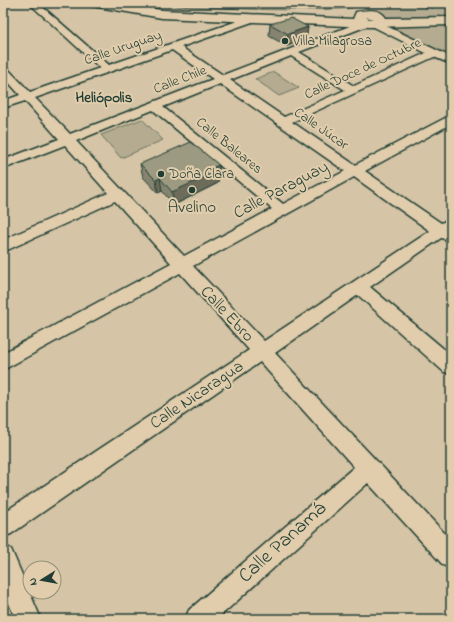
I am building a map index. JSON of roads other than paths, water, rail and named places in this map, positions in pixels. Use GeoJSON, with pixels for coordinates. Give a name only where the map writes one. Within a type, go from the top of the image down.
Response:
{"type":"FeatureCollection","features":[{"type":"Feature","properties":{"kind":"main road"},"geometry":{"type":"LineString","coordinates":[[92,3],[162,14],[252,19],[450,21]]}},
{"type":"Feature","properties":{"kind":"main road"},"geometry":{"type":"LineString","coordinates":[[145,3],[371,20]]}},
{"type":"Feature","properties":{"kind":"street"},"geometry":{"type":"LineString","coordinates":[[32,3],[108,68]]}},
{"type":"Feature","properties":{"kind":"street","name":"Calle Uruguay"},"geometry":{"type":"LineString","coordinates":[[3,105],[252,19]]}},
{"type":"Feature","properties":{"kind":"street"},"geometry":{"type":"LineString","coordinates":[[371,20],[451,61]]}},
{"type":"Feature","properties":{"kind":"street","name":"Calle Chile"},"geometry":{"type":"LineString","coordinates":[[3,165],[293,53],[371,20]]}},
{"type":"Feature","properties":{"kind":"street","name":"Calle Júcar"},"geometry":{"type":"LineString","coordinates":[[173,46],[355,171],[448,231]]}},
{"type":"Feature","properties":{"kind":"street"},"geometry":{"type":"LineString","coordinates":[[293,53],[353,90]]}},
{"type":"Feature","properties":{"kind":"street","name":"Calle Doce de Octubre"},"geometry":{"type":"LineString","coordinates":[[283,122],[434,53]]}},
{"type":"Feature","properties":{"kind":"street","name":"Calle Ebro"},"geometry":{"type":"LineString","coordinates":[[3,70],[451,557]]}},
{"type":"Feature","properties":{"kind":"street","name":"Calle Baleares"},"geometry":{"type":"LineString","coordinates":[[155,106],[282,210]]}},
{"type":"Feature","properties":{"kind":"street","name":"Calle Paraguay"},"geometry":{"type":"LineString","coordinates":[[3,362],[451,119]]}},
{"type":"Feature","properties":{"kind":"street"},"geometry":{"type":"LineString","coordinates":[[3,246],[118,194]]}},
{"type":"Feature","properties":{"kind":"street","name":"Calle Nicaragua"},"geometry":{"type":"LineString","coordinates":[[3,526],[358,286],[448,231]]}},
{"type":"Feature","properties":{"kind":"street"},"geometry":{"type":"LineString","coordinates":[[358,286],[451,366]]}},
{"type":"Feature","properties":{"kind":"street","name":"Calle Panamá"},"geometry":{"type":"LineString","coordinates":[[198,619],[369,468]]}},
{"type":"Feature","properties":{"kind":"street"},"geometry":{"type":"LineString","coordinates":[[3,558],[28,619]]}},
{"type":"Feature","properties":{"kind":"place","name":"Villa Milagrosa"},"geometry":{"type":"Point","coordinates":[285,41]}},
{"type":"Feature","properties":{"kind":"place","name":"Doña Clara"},"geometry":{"type":"Point","coordinates":[161,174]}},
{"type":"Feature","properties":{"kind":"place","name":"Avelino"},"geometry":{"type":"Point","coordinates":[192,190]}},
{"type":"Feature","properties":{"kind":"district","name":"Heliópolis"},"geometry":{"type":"Point","coordinates":[104,98]}}]}
